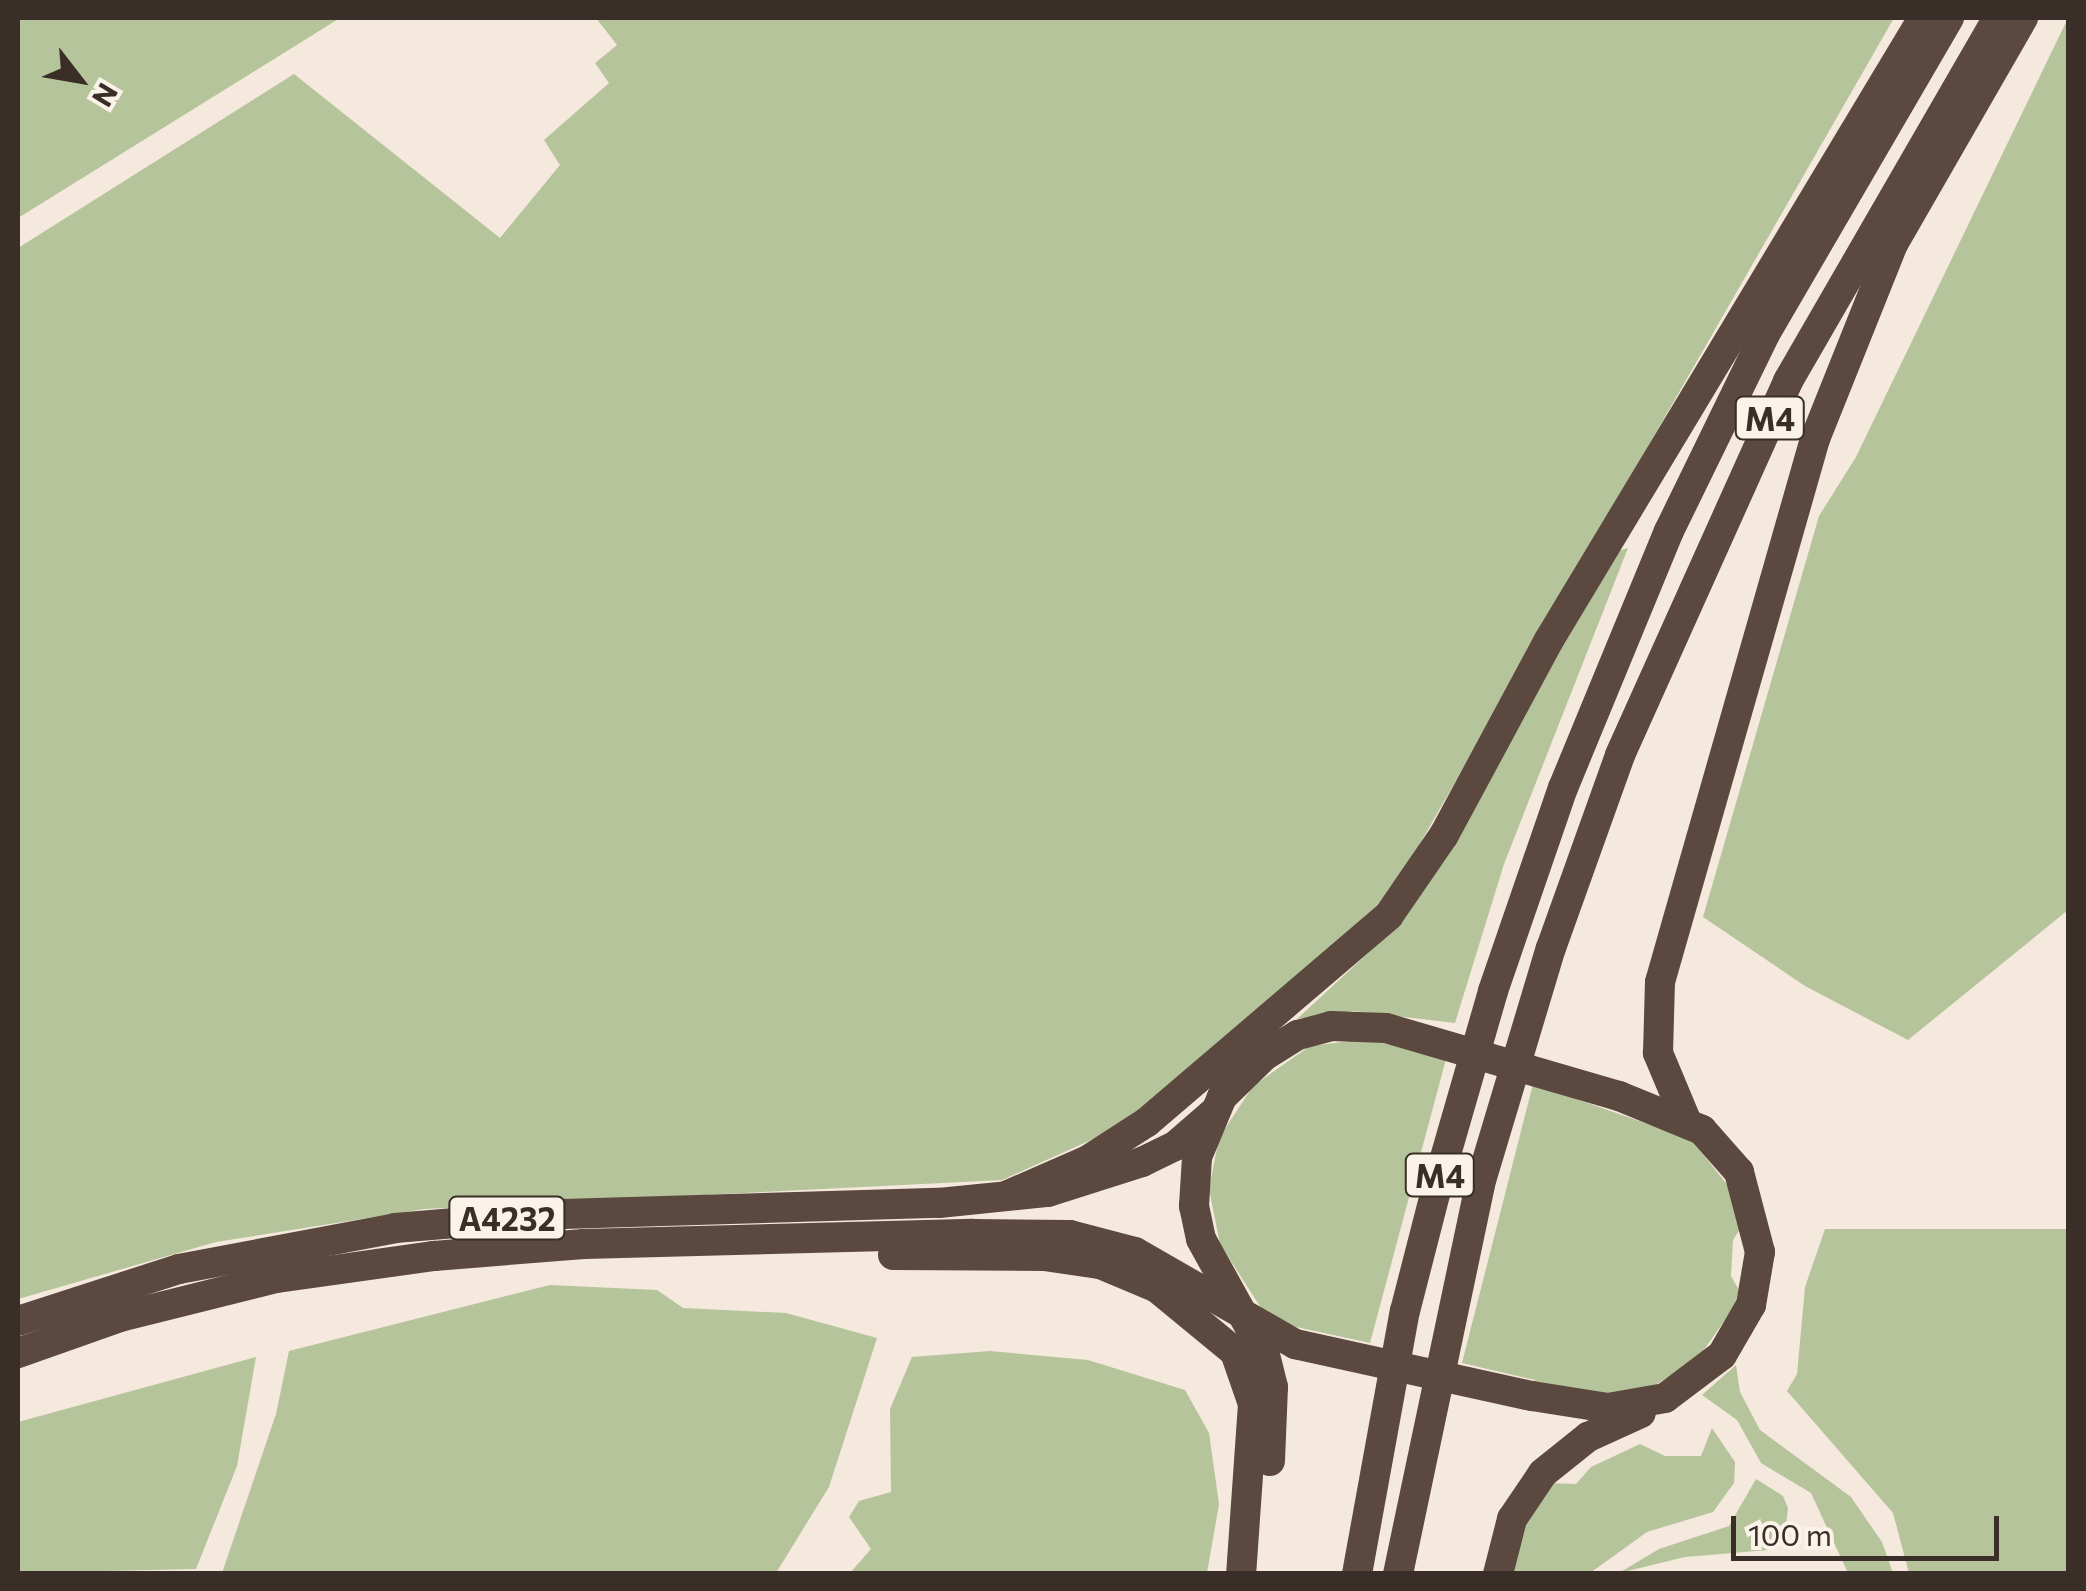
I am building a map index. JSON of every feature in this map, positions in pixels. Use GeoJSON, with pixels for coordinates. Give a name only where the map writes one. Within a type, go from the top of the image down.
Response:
{"type":"FeatureCollection","features":[{"type":"Feature","properties":{"kind":"highway"},"geometry":{"type":"LineString","coordinates":[[1258,1574],[1275,1404],[1265,1355],[1207,1256],[1194,1206],[1196,1157],[1212,1113],[1346,958],[1389,915],[1444,834],[1569,607],[1923,18]]}},
{"type":"Feature","properties":{"kind":"highway","name":"M4"},"geometry":{"type":"LineString","coordinates":[[1357,1574],[1389,1388],[1436,1192],[1493,990],[1563,788],[1669,531],[1756,350],[1950,18]]}},
{"type":"Feature","properties":{"kind":"highway","name":"M4"},"geometry":{"type":"LineString","coordinates":[[1398,1574],[1480,1184],[1587,841],[1664,646],[1788,381],[1998,18]]}},
{"type":"Feature","properties":{"kind":"highway"},"geometry":{"type":"LineString","coordinates":[[1498,1574],[1512,1518],[1543,1473],[1588,1437],[1665,1398],[1708,1370],[1730,1344],[1752,1305],[1760,1252],[1739,1172],[1686,1120],[1658,1053],[1660,982],[1815,439],[1894,244],[2024,18]]}},
{"type":"Feature","properties":{"kind":"highway"},"geometry":{"type":"LineString","coordinates":[[1008,1195],[1088,1160],[1148,1122],[1346,958]]}},
{"type":"Feature","properties":{"kind":"highway"},"geometry":{"type":"LineString","coordinates":[[1247,1069],[1314,1030],[1386,1028],[1619,1096],[1686,1120]]}},
{"type":"Feature","properties":{"kind":"highway","name":"A4232"},"geometry":{"type":"LineString","coordinates":[[18,1321],[179,1268],[395,1228],[1048,1192],[1142,1162],[1175,1146],[1212,1113]]}},
{"type":"Feature","properties":{"kind":"highway","name":"A4232"},"geometry":{"type":"LineString","coordinates":[[18,1353],[120,1317],[277,1278],[434,1256],[584,1244],[1070,1236],[1135,1252],[1243,1318]]}},
{"type":"Feature","properties":{"kind":"highway"},"geometry":{"type":"LineString","coordinates":[[584,1244],[731,1254],[1044,1256],[1139,1278],[1235,1352],[1250,1381],[1242,1574]]}},
{"type":"Feature","properties":{"kind":"highway"},"geometry":{"type":"LineString","coordinates":[[1243,1318],[1295,1344],[1532,1396],[1608,1408],[1665,1398]]}},
{"type":"Feature","properties":{"kind":"green space"},"geometry":{"type":"Polygon","coordinates":[[[18,18],[340,18],[18,218],[18,18]]]}},
{"type":"Feature","properties":{"kind":"green space"},"geometry":{"type":"Polygon","coordinates":[[[596,18],[1894,18],[1415,852],[1370,915],[1122,1126],[1002,1180],[424,1209],[216,1242],[18,1299],[18,248],[294,74],[500,238],[560,165],[544,140],[609,83],[595,63],[617,45],[596,18]]]}},
{"type":"Feature","properties":{"kind":"green space"},"geometry":{"type":"Polygon","coordinates":[[[2068,18],[2068,910],[1908,1040],[1805,986],[1703,917],[1819,516],[1856,457],[2068,18]]]}},
{"type":"Feature","properties":{"kind":"green space"},"geometry":{"type":"Polygon","coordinates":[[[1628,548],[1504,864],[1455,1023],[1354,1011],[1297,1019],[1378,944],[1618,551],[1628,548]]]}},
{"type":"Feature","properties":{"kind":"green space"},"geometry":{"type":"Polygon","coordinates":[[[1367,1039],[1446,1059],[1370,1343],[1287,1325],[1263,1311],[1220,1244],[1209,1189],[1219,1138],[1253,1086],[1310,1046],[1367,1039]]]}},
{"type":"Feature","properties":{"kind":"green space"},"geometry":{"type":"Polygon","coordinates":[[[1533,1084],[1691,1139],[1729,1187],[1742,1226],[1733,1240],[1731,1276],[1739,1290],[1734,1307],[1699,1357],[1654,1386],[1619,1395],[1534,1386],[1535,1380],[1462,1363],[1533,1084]]]}},
{"type":"Feature","properties":{"kind":"green space"},"geometry":{"type":"Polygon","coordinates":[[[1825,1229],[2068,1229],[2068,1573],[1909,1573],[1893,1513],[1787,1391],[1797,1374],[1805,1287],[1825,1229]]]}},
{"type":"Feature","properties":{"kind":"green space"},"geometry":{"type":"Polygon","coordinates":[[[550,1285],[657,1290],[683,1308],[786,1313],[877,1338],[829,1487],[776,1573],[222,1573],[276,1414],[289,1351],[550,1285]]]}},
{"type":"Feature","properties":{"kind":"green space"},"geometry":{"type":"Polygon","coordinates":[[[990,1351],[1088,1360],[1185,1390],[1209,1433],[1219,1504],[1207,1573],[850,1573],[871,1549],[849,1517],[859,1501],[891,1492],[890,1409],[912,1357],[990,1351]]]}},
{"type":"Feature","properties":{"kind":"green space"},"geometry":{"type":"Polygon","coordinates":[[[256,1357],[237,1466],[196,1569],[18,1573],[18,1422],[256,1357]]]}},
{"type":"Feature","properties":{"kind":"green space"},"geometry":{"type":"Polygon","coordinates":[[[1736,1365],[1740,1392],[1760,1430],[1851,1497],[1882,1542],[1893,1573],[1848,1573],[1811,1493],[1761,1463],[1737,1420],[1702,1395],[1736,1365]]]}},
{"type":"Feature","properties":{"kind":"green space"},"geometry":{"type":"Polygon","coordinates":[[[1712,1428],[1735,1462],[1734,1483],[1713,1512],[1647,1532],[1590,1573],[1512,1574],[1526,1523],[1551,1483],[1576,1484],[1591,1467],[1640,1444],[1665,1456],[1701,1456],[1712,1428]]]}},
{"type":"Feature","properties":{"kind":"green space"},"geometry":{"type":"Polygon","coordinates":[[[1756,1479],[1783,1496],[1788,1508],[1785,1533],[1768,1550],[1685,1557],[1619,1573],[1659,1549],[1729,1526],[1756,1479]]]}}]}
